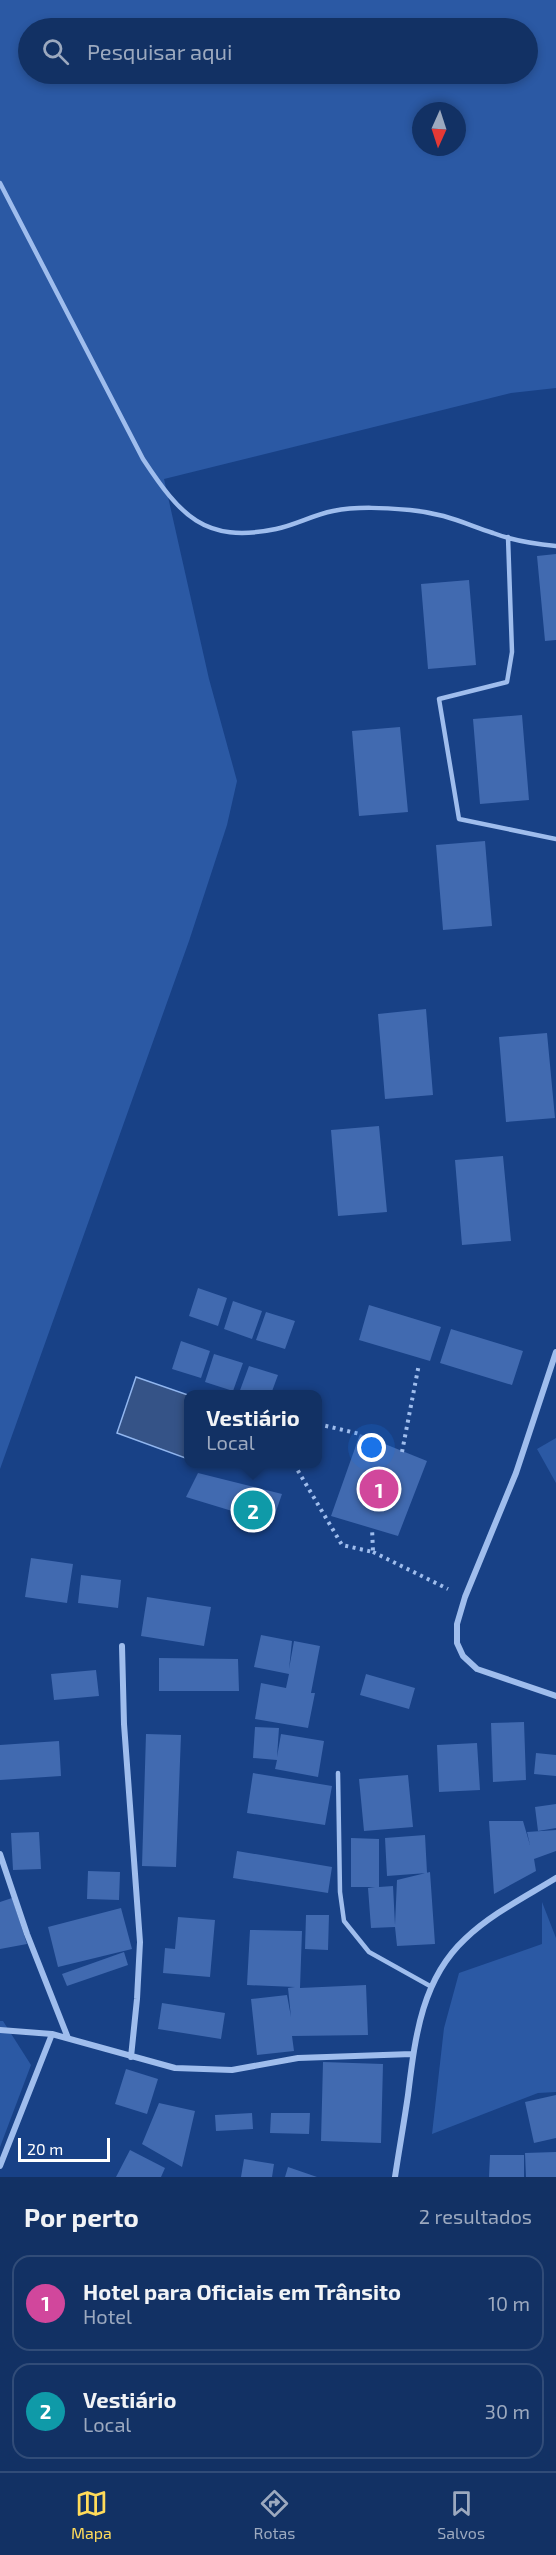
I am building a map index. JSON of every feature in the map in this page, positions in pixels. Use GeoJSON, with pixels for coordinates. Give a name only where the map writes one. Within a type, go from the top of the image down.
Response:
{"type":"FeatureCollection","features":[{"type":"Feature","properties":{"kind":"street"},"geometry":{"type":"LineString","coordinates":[[556,1352],[509,1492],[465,1597],[457,1624],[457,1643],[463,1656],[477,1669],[556,1696]]}},
{"type":"Feature","properties":{"kind":"street"},"geometry":{"type":"LineString","coordinates":[[122,1646],[124,1724],[140,1942],[131,2057]]}},
{"type":"Feature","properties":{"kind":"street"},"geometry":{"type":"LineString","coordinates":[[0,1854],[27,1934],[68,2038]]}},
{"type":"Feature","properties":{"kind":"street"},"geometry":{"type":"LineString","coordinates":[[394,2177],[412,2054],[430,1986],[446,1960],[464,1939],[491,1917],[556,1878]]}},
{"type":"Feature","properties":{"kind":"street"},"geometry":{"type":"LineString","coordinates":[[0,2030],[52,2034],[175,2068],[232,2070],[298,2058],[412,2054]]}},
{"type":"Feature","properties":{"kind":"street"},"geometry":{"type":"LineString","coordinates":[[0,2166],[52,2034]]}},
{"type":"Feature","properties":{"kind":"lane"},"geometry":{"type":"LineString","coordinates":[[0,183],[143,459],[164,491],[185,513],[209,529],[238,535],[277,529],[333,511],[396,509],[454,517],[526,543],[556,546]]}},
{"type":"Feature","properties":{"kind":"lane"},"geometry":{"type":"LineString","coordinates":[[508,537],[512,652],[507,682],[439,699],[459,819],[556,839]]}},
{"type":"Feature","properties":{"kind":"lane"},"geometry":{"type":"LineString","coordinates":[[339,1773],[340,1892],[344,1921],[369,1952],[430,1986]]}},
{"type":"Feature","properties":{"kind":"path"},"geometry":{"type":"LineString","coordinates":[[402,1452],[419,1364]]}},
{"type":"Feature","properties":{"kind":"path"},"geometry":{"type":"LineString","coordinates":[[322,1425],[360,1434]]}},
{"type":"Feature","properties":{"kind":"path"},"geometry":{"type":"LineString","coordinates":[[296,1468],[342,1545],[373,1552],[465,1597]]}},
{"type":"Feature","properties":{"kind":"path"},"geometry":{"type":"LineString","coordinates":[[372,1528],[373,1552]]}},
{"type":"Feature","properties":{"kind":"shaded area"},"geometry":{"type":"Polygon","coordinates":[[[0,0],[556,0],[556,388],[511,393],[164,479],[209,679],[237,781],[227,825],[189,941],[0,1469],[0,0]]]}},
{"type":"Feature","properties":{"kind":"shaded area"},"geometry":{"type":"Polygon","coordinates":[[[136,1377],[184,1394],[184,1458],[117,1433],[136,1377]]]}},
{"type":"Feature","properties":{"kind":"shaded area"},"geometry":{"type":"Polygon","coordinates":[[[556,1438],[556,1483],[537,1449],[556,1438]]]}},
{"type":"Feature","properties":{"kind":"shaded area"},"geometry":{"type":"Polygon","coordinates":[[[542,1902],[556,1938],[556,2092],[538,2093],[432,2134],[444,2028],[459,1973],[542,1944],[542,1902]]]}},
{"type":"Feature","properties":{"kind":"shaded area"},"geometry":{"type":"Polygon","coordinates":[[[0,2021],[3,2021],[31,2065],[0,2147],[0,2021]]]}},
{"type":"Feature","properties":{"kind":"building"},"geometry":{"type":"Polygon","coordinates":[[[556,554],[556,640],[545,641],[537,556],[556,554]]]}},
{"type":"Feature","properties":{"kind":"building"},"geometry":{"type":"Polygon","coordinates":[[[469,580],[476,665],[428,669],[421,584],[469,580]]]}},
{"type":"Feature","properties":{"kind":"building"},"geometry":{"type":"Polygon","coordinates":[[[522,715],[529,800],[480,804],[473,719],[522,715]]]}},
{"type":"Feature","properties":{"kind":"building"},"geometry":{"type":"Polygon","coordinates":[[[400,727],[408,812],[359,816],[352,731],[400,727]]]}},
{"type":"Feature","properties":{"kind":"building"},"geometry":{"type":"Polygon","coordinates":[[[485,841],[492,926],[443,930],[436,845],[485,841]]]}},
{"type":"Feature","properties":{"kind":"building"},"geometry":{"type":"Polygon","coordinates":[[[426,1009],[433,1095],[385,1099],[378,1014],[426,1009]]]}},
{"type":"Feature","properties":{"kind":"building"},"geometry":{"type":"Polygon","coordinates":[[[547,1033],[555,1118],[506,1122],[499,1037],[547,1033]]]}},
{"type":"Feature","properties":{"kind":"building"},"geometry":{"type":"Polygon","coordinates":[[[379,1126],[387,1212],[338,1216],[331,1130],[379,1126]]]}},
{"type":"Feature","properties":{"kind":"building"},"geometry":{"type":"Polygon","coordinates":[[[503,1156],[511,1241],[462,1245],[455,1160],[503,1156]]]}},
{"type":"Feature","properties":{"kind":"building"},"geometry":{"type":"Polygon","coordinates":[[[198,1288],[227,1298],[218,1326],[189,1316],[198,1288]]]}},
{"type":"Feature","properties":{"kind":"building"},"geometry":{"type":"Polygon","coordinates":[[[233,1301],[262,1311],[252,1339],[224,1329],[233,1301]]]}},
{"type":"Feature","properties":{"kind":"building"},"geometry":{"type":"Polygon","coordinates":[[[369,1305],[441,1327],[430,1361],[359,1340],[369,1305]]]}},
{"type":"Feature","properties":{"kind":"building"},"geometry":{"type":"Polygon","coordinates":[[[266,1312],[295,1321],[285,1349],[256,1340],[266,1312]]]}},
{"type":"Feature","properties":{"kind":"building"},"geometry":{"type":"Polygon","coordinates":[[[451,1329],[523,1351],[512,1385],[440,1363],[451,1329]]]}},
{"type":"Feature","properties":{"kind":"building"},"geometry":{"type":"Polygon","coordinates":[[[181,1341],[210,1351],[201,1378],[172,1369],[181,1341]]]}},
{"type":"Feature","properties":{"kind":"building"},"geometry":{"type":"Polygon","coordinates":[[[214,1354],[243,1363],[233,1390],[205,1382],[214,1354]]]}},
{"type":"Feature","properties":{"kind":"building"},"geometry":{"type":"Polygon","coordinates":[[[249,1366],[278,1375],[272,1390],[240,1390],[249,1366]]]}},
{"type":"Feature","properties":{"kind":"building"},"geometry":{"type":"Polygon","coordinates":[[[360,1434],[427,1461],[398,1536],[331,1516],[360,1434]]]}},
{"type":"Feature","properties":{"kind":"building"},"geometry":{"type":"Polygon","coordinates":[[[198,1473],[282,1494],[272,1523],[186,1497],[198,1473]]]}},
{"type":"Feature","properties":{"kind":"building"},"geometry":{"type":"Polygon","coordinates":[[[31,1558],[73,1564],[67,1603],[25,1597],[31,1558]]]}},
{"type":"Feature","properties":{"kind":"building"},"geometry":{"type":"Polygon","coordinates":[[[81,1575],[121,1580],[118,1608],[78,1603],[81,1575]]]}},
{"type":"Feature","properties":{"kind":"building"},"geometry":{"type":"Polygon","coordinates":[[[147,1597],[211,1607],[204,1646],[141,1636],[147,1597]]]}},
{"type":"Feature","properties":{"kind":"building"},"geometry":{"type":"Polygon","coordinates":[[[261,1635],[292,1641],[289,1669],[294,1641],[320,1646],[311,1693],[315,1693],[308,1728],[255,1719],[261,1683],[286,1688],[289,1674],[254,1667],[261,1635]]]}},
{"type":"Feature","properties":{"kind":"building"},"geometry":{"type":"Polygon","coordinates":[[[159,1658],[238,1659],[239,1691],[159,1691],[159,1658]]]}},
{"type":"Feature","properties":{"kind":"building"},"geometry":{"type":"Polygon","coordinates":[[[96,1670],[99,1696],[54,1700],[51,1674],[96,1670]]]}},
{"type":"Feature","properties":{"kind":"building"},"geometry":{"type":"Polygon","coordinates":[[[366,1674],[415,1688],[409,1709],[360,1695],[366,1674]]]}},
{"type":"Feature","properties":{"kind":"building"},"geometry":{"type":"Polygon","coordinates":[[[524,1722],[526,1780],[493,1782],[491,1723],[524,1722]]]}},
{"type":"Feature","properties":{"kind":"building"},"geometry":{"type":"Polygon","coordinates":[[[255,1727],[279,1728],[277,1757],[281,1734],[324,1741],[318,1777],[275,1769],[277,1760],[253,1758],[255,1727]]]}},
{"type":"Feature","properties":{"kind":"building"},"geometry":{"type":"Polygon","coordinates":[[[146,1734],[181,1735],[176,1867],[142,1866],[146,1734]]]}},
{"type":"Feature","properties":{"kind":"building"},"geometry":{"type":"Polygon","coordinates":[[[59,1741],[61,1776],[0,1780],[0,1745],[59,1741]]]}},
{"type":"Feature","properties":{"kind":"building"},"geometry":{"type":"Polygon","coordinates":[[[477,1743],[480,1790],[439,1792],[437,1745],[477,1743]]]}},
{"type":"Feature","properties":{"kind":"building"},"geometry":{"type":"Polygon","coordinates":[[[536,1753],[556,1755],[556,1776],[534,1774],[536,1753]]]}},
{"type":"Feature","properties":{"kind":"building"},"geometry":{"type":"Polygon","coordinates":[[[253,1773],[332,1786],[325,1825],[247,1813],[253,1773]]]}},
{"type":"Feature","properties":{"kind":"building"},"geometry":{"type":"Polygon","coordinates":[[[408,1775],[413,1827],[364,1831],[359,1779],[408,1775]]]}},
{"type":"Feature","properties":{"kind":"building"},"geometry":{"type":"Polygon","coordinates":[[[556,1804],[556,1828],[538,1831],[535,1807],[556,1804]]]}},
{"type":"Feature","properties":{"kind":"building"},"geometry":{"type":"Polygon","coordinates":[[[489,1821],[523,1821],[530,1845],[527,1832],[556,1830],[556,1851],[534,1859],[536,1871],[494,1894],[489,1821]]]}},
{"type":"Feature","properties":{"kind":"building"},"geometry":{"type":"Polygon","coordinates":[[[39,1832],[41,1869],[13,1870],[11,1833],[39,1832]]]}},
{"type":"Feature","properties":{"kind":"building"},"geometry":{"type":"Polygon","coordinates":[[[425,1835],[427,1873],[387,1876],[385,1838],[425,1835]]]}},
{"type":"Feature","properties":{"kind":"building"},"geometry":{"type":"Polygon","coordinates":[[[351,1838],[379,1839],[379,1887],[393,1886],[395,1925],[397,1880],[430,1872],[435,1944],[397,1946],[395,1927],[371,1928],[368,1888],[375,1887],[351,1887],[351,1838]]]}},
{"type":"Feature","properties":{"kind":"building"},"geometry":{"type":"Polygon","coordinates":[[[237,1851],[332,1867],[328,1893],[233,1878],[237,1851]]]}},
{"type":"Feature","properties":{"kind":"building"},"geometry":{"type":"Polygon","coordinates":[[[88,1871],[120,1872],[119,1900],[87,1899],[88,1871]]]}},
{"type":"Feature","properties":{"kind":"building"},"geometry":{"type":"Polygon","coordinates":[[[12,1898],[27,1944],[0,1949],[0,1902],[12,1898]]]}},
{"type":"Feature","properties":{"kind":"building"},"geometry":{"type":"Polygon","coordinates":[[[121,1908],[132,1949],[58,1967],[48,1927],[121,1908]]]}},
{"type":"Feature","properties":{"kind":"building"},"geometry":{"type":"Polygon","coordinates":[[[306,1915],[329,1915],[328,1950],[305,1949],[306,1915]]]}},
{"type":"Feature","properties":{"kind":"building"},"geometry":{"type":"Polygon","coordinates":[[[178,1917],[215,1920],[210,1977],[163,1973],[165,1948],[175,1949],[178,1917]]]}},
{"type":"Feature","properties":{"kind":"building"},"geometry":{"type":"Polygon","coordinates":[[[250,1930],[302,1931],[300,1988],[366,1985],[368,2035],[292,2036],[294,2051],[257,2055],[251,1999],[287,1995],[291,2017],[288,1988],[295,1987],[247,1985],[250,1930]]]}},
{"type":"Feature","properties":{"kind":"building"},"geometry":{"type":"Polygon","coordinates":[[[124,1952],[128,1965],[67,1986],[62,1974],[124,1952]]]}},
{"type":"Feature","properties":{"kind":"building"},"geometry":{"type":"Polygon","coordinates":[[[162,2003],[225,2013],[221,2039],[158,2029],[162,2003]]]}},
{"type":"Feature","properties":{"kind":"building"},"geometry":{"type":"Polygon","coordinates":[[[323,2062],[383,2064],[381,2143],[321,2141],[323,2062]]]}},
{"type":"Feature","properties":{"kind":"building"},"geometry":{"type":"Polygon","coordinates":[[[126,2069],[158,2079],[147,2114],[115,2104],[126,2069]]]}},
{"type":"Feature","properties":{"kind":"building"},"geometry":{"type":"Polygon","coordinates":[[[556,2095],[556,2138],[534,2143],[525,2102],[556,2095]]]}},
{"type":"Feature","properties":{"kind":"building"},"geometry":{"type":"Polygon","coordinates":[[[159,2103],[195,2111],[182,2167],[142,2144],[159,2103]]]}},
{"type":"Feature","properties":{"kind":"building"},"geometry":{"type":"Polygon","coordinates":[[[252,2113],[253,2129],[216,2131],[215,2115],[252,2113]]]}},
{"type":"Feature","properties":{"kind":"building"},"geometry":{"type":"Polygon","coordinates":[[[271,2113],[310,2113],[309,2134],[270,2133],[271,2113]]]}},
{"type":"Feature","properties":{"kind":"building"},"geometry":{"type":"Polygon","coordinates":[[[130,2150],[165,2168],[161,2177],[116,2177],[130,2150]]]}},
{"type":"Feature","properties":{"kind":"building"},"geometry":{"type":"Polygon","coordinates":[[[556,2152],[556,2177],[526,2177],[525,2153],[556,2152]]]}},
{"type":"Feature","properties":{"kind":"building"},"geometry":{"type":"Polygon","coordinates":[[[490,2155],[524,2155],[524,2177],[489,2177],[490,2155]]]}},
{"type":"Feature","properties":{"kind":"building"},"geometry":{"type":"Polygon","coordinates":[[[244,2159],[274,2164],[272,2177],[241,2177],[244,2159]]]}},
{"type":"Feature","properties":{"kind":"building"},"geometry":{"type":"Polygon","coordinates":[[[288,2167],[317,2177],[285,2177],[288,2167]]]}},
{"type":"Feature","properties":{"kind":"place","name":"Hotel para Oficiais em Trânsito"},"geometry":{"type":"Point","coordinates":[379,1489]}},
{"type":"Feature","properties":{"kind":"place","name":"Vestiário"},"geometry":{"type":"Point","coordinates":[253,1510]}}]}
